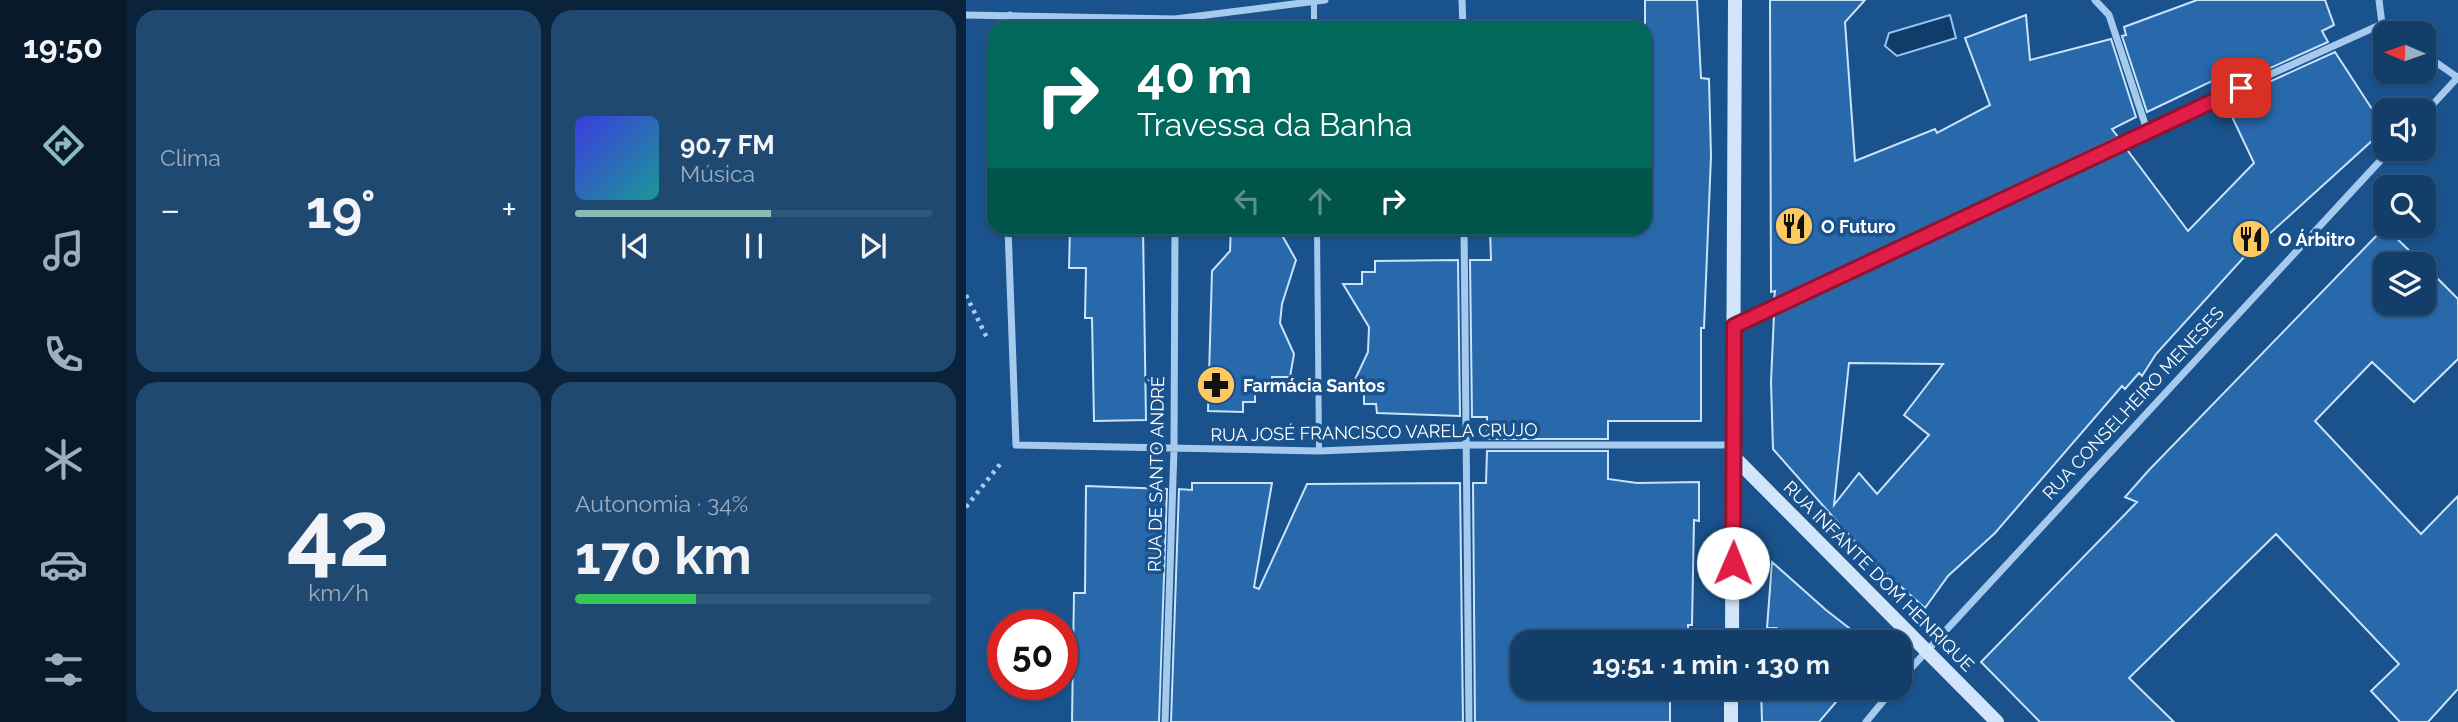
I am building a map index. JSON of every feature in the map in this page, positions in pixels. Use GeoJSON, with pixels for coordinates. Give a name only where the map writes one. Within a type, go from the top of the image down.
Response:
{"type":"FeatureCollection","features":[{"type":"Feature","properties":{"kind":"main road"},"geometry":{"type":"LineString","coordinates":[[1732,630],[1735,0]]}},
{"type":"Feature","properties":{"kind":"main road","name":"RUA INFANTE DOM HENRIQUE"},"geometry":{"type":"LineString","coordinates":[[1734,451],[1997,722]]}},
{"type":"Feature","properties":{"kind":"main road"},"geometry":{"type":"LineString","coordinates":[[1731,700],[1731,722]]}},
{"type":"Feature","properties":{"kind":"street"},"geometry":{"type":"LineString","coordinates":[[1194,21],[1325,0]]}},
{"type":"Feature","properties":{"kind":"street"},"geometry":{"type":"LineString","coordinates":[[1462,0],[1463,21]]}},
{"type":"Feature","properties":{"kind":"street"},"geometry":{"type":"LineString","coordinates":[[2095,0],[2109,15],[2147,130]]}},
{"type":"Feature","properties":{"kind":"street"},"geometry":{"type":"LineString","coordinates":[[2379,0],[2382,21]]}},
{"type":"Feature","properties":{"kind":"street"},"geometry":{"type":"LineString","coordinates":[[1314,2],[1314,21]]}},
{"type":"Feature","properties":{"kind":"street"},"geometry":{"type":"LineString","coordinates":[[966,15],[1120,21]]}},
{"type":"Feature","properties":{"kind":"street"},"geometry":{"type":"LineString","coordinates":[[1010,15],[1010,21]]}},
{"type":"Feature","properties":{"kind":"street"},"geometry":{"type":"LineString","coordinates":[[1734,326],[2147,130],[2373,28]]}},
{"type":"Feature","properties":{"kind":"street"},"geometry":{"type":"LineString","coordinates":[[2436,62],[2458,77],[2436,101]]}},
{"type":"Feature","properties":{"kind":"street","name":"RUA CONSELHEIRO MENESES"},"geometry":{"type":"LineString","coordinates":[[1912,666],[2380,161]]}},
{"type":"Feature","properties":{"kind":"street"},"geometry":{"type":"LineString","coordinates":[[1008,235],[1016,445]]}},
{"type":"Feature","properties":{"kind":"street","name":"RUA DE SANTO ANDRÉ"},"geometry":{"type":"LineString","coordinates":[[1166,722],[1174,449],[1175,235]]}},
{"type":"Feature","properties":{"kind":"street"},"geometry":{"type":"LineString","coordinates":[[1317,235],[1319,451]]}},
{"type":"Feature","properties":{"kind":"street"},"geometry":{"type":"LineString","coordinates":[[1465,235],[1469,722]]}},
{"type":"Feature","properties":{"kind":"street","name":"RUA JOSÉ FRANCISCO VARELA CRUJO"},"geometry":{"type":"LineString","coordinates":[[1016,445],[1319,451],[1466,445],[1734,451]]}},
{"type":"Feature","properties":{"kind":"street"},"geometry":{"type":"LineString","coordinates":[[1866,722],[1884,700]]}},
{"type":"Feature","properties":{"kind":"path"},"geometry":{"type":"LineString","coordinates":[[966,507],[1016,445]]}},
{"type":"Feature","properties":{"kind":"water"},"geometry":{"type":"Polygon","coordinates":[[[1950,15],[1956,38],[1897,56],[1885,46],[1889,33],[1950,15]]]}},
{"type":"Feature","properties":{"kind":"building"},"geometry":{"type":"Polygon","coordinates":[[[1645,0],[1697,0],[1701,78],[1709,79],[1711,156],[1704,328],[1701,328],[1701,421],[1608,421],[1608,439],[1487,439],[1487,417],[1472,417],[1470,260],[1491,260],[1490,235],[1652,235],[1652,21],[1645,21],[1645,0]]]}},
{"type":"Feature","properties":{"kind":"building"},"geometry":{"type":"Polygon","coordinates":[[[1770,0],[1865,0],[1845,22],[1855,161],[1935,129],[1937,133],[1990,105],[1965,38],[2026,15],[2030,60],[2111,39],[2136,117],[2112,129],[2118,137],[1774,300],[1775,291],[1771,292],[1770,0]]]}},
{"type":"Feature","properties":{"kind":"building"},"geometry":{"type":"Polygon","coordinates":[[[2197,0],[2325,0],[2334,25],[2322,31],[2328,42],[2219,91],[2214,80],[2147,112],[2122,36],[2126,35],[2124,27],[2197,0]]]}},
{"type":"Feature","properties":{"kind":"building"},"geometry":{"type":"Polygon","coordinates":[[[2335,52],[2373,111],[2373,140],[2245,256],[2156,354],[2142,376],[2139,373],[2125,389],[2122,386],[1995,533],[1948,576],[1925,608],[1872,561],[1773,449],[1771,382],[1774,314],[2125,147],[2188,231],[2254,163],[2225,102],[2335,52]],[[1849,363],[1834,505],[1859,473],[1877,494],[1929,435],[1904,415],[1943,364],[1849,363]]]}},
{"type":"Feature","properties":{"kind":"building"},"geometry":{"type":"Polygon","coordinates":[[[1070,235],[1143,235],[1146,420],[1094,421],[1092,318],[1085,318],[1086,268],[1069,268],[1070,235]]]}},
{"type":"Feature","properties":{"kind":"building"},"geometry":{"type":"Polygon","coordinates":[[[1231,235],[1282,235],[1296,260],[1282,304],[1280,323],[1294,354],[1290,377],[1272,377],[1271,392],[1255,392],[1255,402],[1243,402],[1243,412],[1208,411],[1212,271],[1230,251],[1231,235]]]}},
{"type":"Feature","properties":{"kind":"building"},"geometry":{"type":"Polygon","coordinates":[[[2374,238],[2396,238],[2411,252],[2373,252],[2373,315],[2436,315],[2436,277],[2458,299],[2458,359],[2414,402],[2372,362],[2315,421],[2421,534],[2458,496],[2458,689],[2428,722],[2400,722],[2371,691],[2399,664],[2276,534],[2129,678],[2174,722],[2040,722],[1981,662],[2137,502],[2125,497],[2374,238]]]}},
{"type":"Feature","properties":{"kind":"building"},"geometry":{"type":"Polygon","coordinates":[[[1458,260],[1460,416],[1377,413],[1376,404],[1364,404],[1364,391],[1350,390],[1368,352],[1369,327],[1343,284],[1362,284],[1362,272],[1375,272],[1375,261],[1458,260]]]}},
{"type":"Feature","properties":{"kind":"building"},"geometry":{"type":"Polygon","coordinates":[[[1487,451],[1608,451],[1608,479],[1637,483],[1699,482],[1699,521],[1694,520],[1692,625],[1688,625],[1688,630],[1510,630],[1510,700],[1670,700],[1670,722],[1475,722],[1473,483],[1486,483],[1487,451]]]}},
{"type":"Feature","properties":{"kind":"building"},"geometry":{"type":"Polygon","coordinates":[[[1192,483],[1272,483],[1254,587],[1259,589],[1307,484],[1460,483],[1463,722],[1171,722],[1179,489],[1192,490],[1192,483]]]}},
{"type":"Feature","properties":{"kind":"building"},"geometry":{"type":"Polygon","coordinates":[[[1086,486],[1167,489],[1159,722],[1072,722],[1072,700],[1078,700],[1078,609],[1074,609],[1074,593],[1085,593],[1086,486]]]}},
{"type":"Feature","properties":{"kind":"building"},"geometry":{"type":"Polygon","coordinates":[[[1772,562],[1852,630],[1774,630],[1776,628],[1767,628],[1772,562]]]}},
{"type":"Feature","properties":{"kind":"building"},"geometry":{"type":"Polygon","coordinates":[[[1761,700],[1838,700],[1819,722],[1762,722],[1761,700]]]}},
{"type":"Feature","properties":{"kind":"place","name":"O Futuro"},"geometry":{"type":"Point","coordinates":[1794,226]}},
{"type":"Feature","properties":{"kind":"place","name":"O Árbitro"},"geometry":{"type":"Point","coordinates":[2251,239]}},
{"type":"Feature","properties":{"kind":"place","name":"Farmácia Santos"},"geometry":{"type":"Point","coordinates":[1216,385]}},
{"type":"Feature","properties":{"kind":"route"},"geometry":{"type":"LineString","coordinates":[[1733,563],[1734,326],[2241,88]]}}]}
